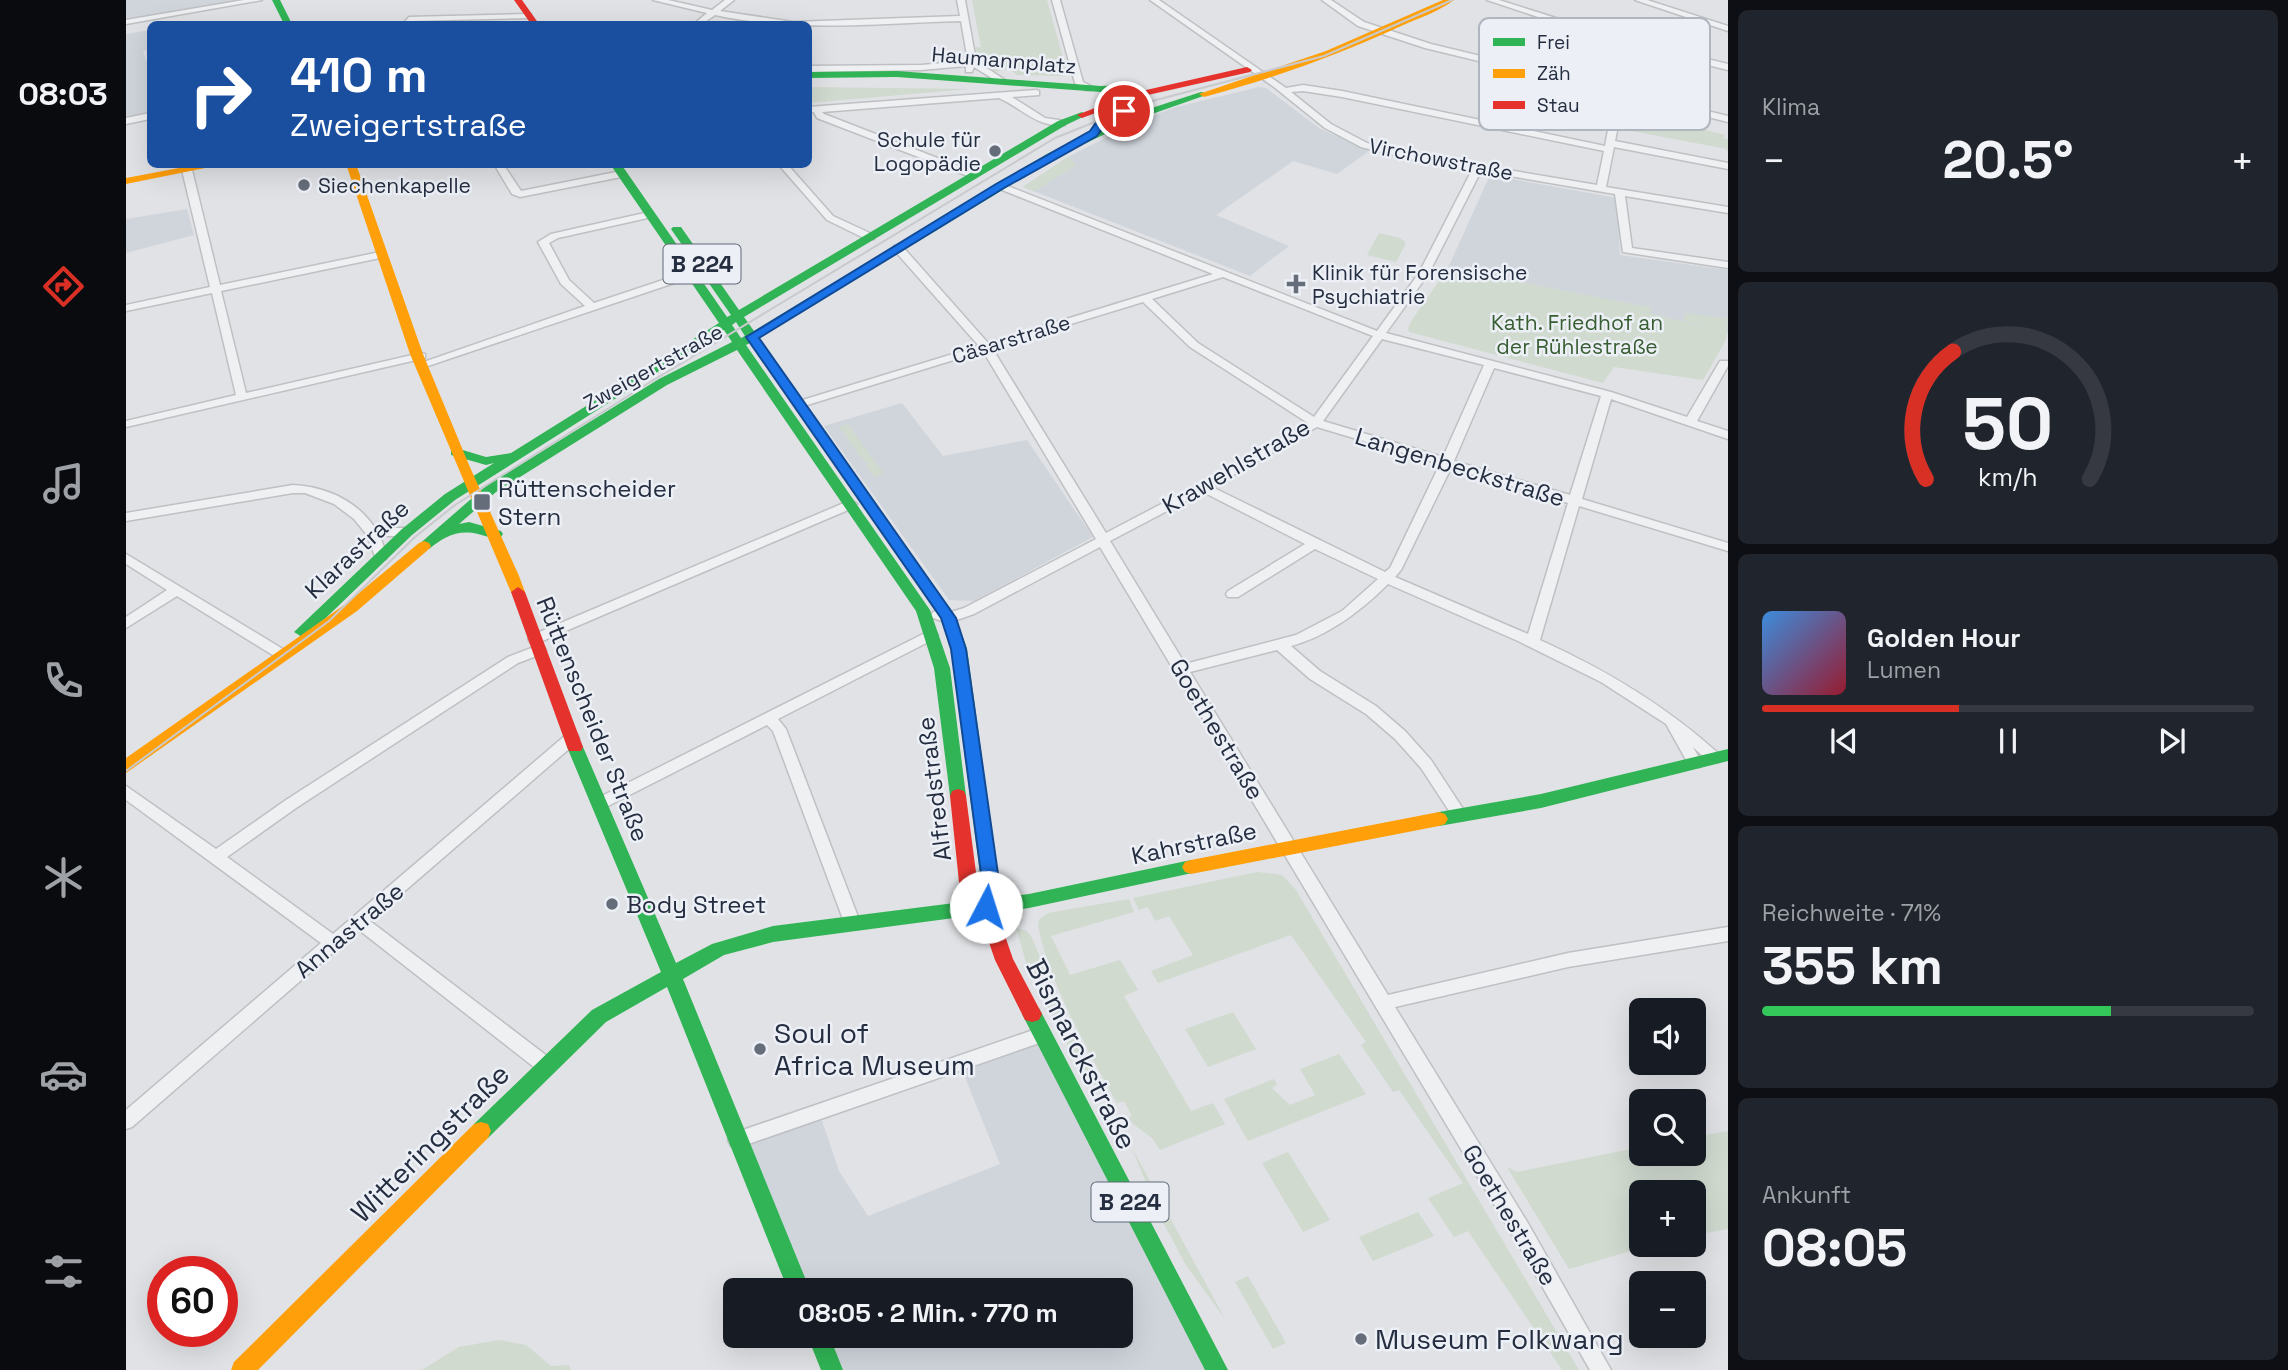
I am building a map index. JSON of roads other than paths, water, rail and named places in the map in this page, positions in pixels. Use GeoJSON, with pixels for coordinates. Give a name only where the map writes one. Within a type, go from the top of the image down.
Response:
{"type":"FeatureCollection","features":[{"type":"Feature","properties":{"kind":"main road"},"geometry":{"type":"LineString","coordinates":[[276,0],[286,21]]}},
{"type":"Feature","properties":{"kind":"main road"},"geometry":{"type":"LineString","coordinates":[[502,0],[523,20]]}},
{"type":"Feature","properties":{"kind":"main road"},"geometry":{"type":"LineString","coordinates":[[518,0],[523,20]]}},
{"type":"Feature","properties":{"kind":"main road"},"geometry":{"type":"LineString","coordinates":[[1257,73],[1324,54],[1383,31],[1450,0]]}},
{"type":"Feature","properties":{"kind":"main road","name":"Zweigertstraße"},"geometry":{"type":"LineString","coordinates":[[474,491],[522,451],[870,237],[1069,120],[1116,102],[1196,79],[1257,73]]}},
{"type":"Feature","properties":{"kind":"main road","name":"Zweigertstraße"},"geometry":{"type":"LineString","coordinates":[[474,491],[663,382],[746,340],[1000,186],[1094,134],[1257,73]]}},
{"type":"Feature","properties":{"kind":"main road","name":"Haumannplatz"},"geometry":{"type":"LineString","coordinates":[[812,75],[959,76],[1001,80],[1044,92],[1079,83],[1131,88],[1196,79]]}},
{"type":"Feature","properties":{"kind":"main road"},"geometry":{"type":"LineString","coordinates":[[1079,83],[1116,102],[1124,111],[1098,127],[1094,134]]}},
{"type":"Feature","properties":{"kind":"main road","name":"Haumannplatz"},"geometry":{"type":"LineString","coordinates":[[812,85],[929,85],[1044,92],[1116,102],[1154,102],[1191,96]]}},
{"type":"Feature","properties":{"kind":"main road"},"geometry":{"type":"LineString","coordinates":[[1044,92],[1076,106],[1079,110],[1069,120]]}},
{"type":"Feature","properties":{"kind":"main road"},"geometry":{"type":"LineString","coordinates":[[126,175],[178,168]]}},
{"type":"Feature","properties":{"kind":"main road"},"geometry":{"type":"LineString","coordinates":[[126,181],[182,168]]}},
{"type":"Feature","properties":{"kind":"main road","name":"Rüttenscheider Straße"},"geometry":{"type":"LineString","coordinates":[[352,168],[380,255],[423,360],[456,452],[496,534],[572,738],[672,975],[794,1278]]}},
{"type":"Feature","properties":{"kind":"main road","name":"Alfredstraße"},"geometry":{"type":"LineString","coordinates":[[622,168],[649,215],[691,274],[733,320]]}},
{"type":"Feature","properties":{"kind":"main road","name":"Alfredstraße"},"geometry":{"type":"LineString","coordinates":[[622,168],[733,320],[851,504],[923,610],[942,668],[968,882],[986,907]]}},
{"type":"Feature","properties":{"kind":"main road","name":"Alfredstraße"},"geometry":{"type":"LineString","coordinates":[[746,340],[800,404],[948,618],[959,649],[990,881],[986,907]]}},
{"type":"Feature","properties":{"kind":"main road"},"geometry":{"type":"LineString","coordinates":[[456,452],[486,461],[522,451]]}},
{"type":"Feature","properties":{"kind":"main road","name":"Klarastraße"},"geometry":{"type":"LineString","coordinates":[[281,654],[407,532],[474,491]]}},
{"type":"Feature","properties":{"kind":"main road","name":"Klarastraße"},"geometry":{"type":"LineString","coordinates":[[126,767],[281,654],[311,638],[352,607],[438,532],[474,491]]}},
{"type":"Feature","properties":{"kind":"main road"},"geometry":{"type":"LineString","coordinates":[[438,532],[469,527],[496,534]]}},
{"type":"Feature","properties":{"kind":"main road","name":"Kahrstraße"},"geometry":{"type":"LineString","coordinates":[[672,975],[733,944],[773,934],[1030,901],[1289,846],[1541,800],[1721,756]]}},
{"type":"Feature","properties":{"kind":"main road","name":"Bismarckstraße"},"geometry":{"type":"LineString","coordinates":[[986,907],[1004,961],[1217,1370]]}},
{"type":"Feature","properties":{"kind":"main road","name":"Witteringstraße"},"geometry":{"type":"LineString","coordinates":[[242,1370],[545,1065],[599,1016],[672,975]]}},
{"type":"Feature","properties":{"kind":"main road"},"geometry":{"type":"LineString","coordinates":[[823,1348],[832,1370]]}},
{"type":"Feature","properties":{"kind":"street"},"geometry":{"type":"LineString","coordinates":[[126,22],[258,0]]}},
{"type":"Feature","properties":{"kind":"street"},"geometry":{"type":"LineString","coordinates":[[657,0],[714,12],[782,21]]}},
{"type":"Feature","properties":{"kind":"street"},"geometry":{"type":"LineString","coordinates":[[702,21],[730,0]]}},
{"type":"Feature","properties":{"kind":"street"},"geometry":{"type":"LineString","coordinates":[[959,76],[971,68],[972,62],[961,0]]}},
{"type":"Feature","properties":{"kind":"street"},"geometry":{"type":"LineString","coordinates":[[1056,0],[1079,83]]}},
{"type":"Feature","properties":{"kind":"street","name":"Virchowstraße"},"geometry":{"type":"LineString","coordinates":[[1154,0],[1328,126],[1364,145],[1478,168],[1728,210]]}},
{"type":"Feature","properties":{"kind":"street"},"geometry":{"type":"LineString","coordinates":[[1326,0],[1352,19],[1383,31],[1479,59]]}},
{"type":"Feature","properties":{"kind":"street"},"geometry":{"type":"LineString","coordinates":[[1491,0],[1547,18]]}},
{"type":"Feature","properties":{"kind":"street"},"geometry":{"type":"LineString","coordinates":[[1639,0],[1694,18]]}},
{"type":"Feature","properties":{"kind":"street"},"geometry":{"type":"LineString","coordinates":[[420,21],[470,17],[523,20]]}},
{"type":"Feature","properties":{"kind":"street"},"geometry":{"type":"LineString","coordinates":[[812,24],[964,18]]}},
{"type":"Feature","properties":{"kind":"street"},"geometry":{"type":"LineString","coordinates":[[1710,23],[1728,29]]}},
{"type":"Feature","properties":{"kind":"street"},"geometry":{"type":"LineString","coordinates":[[972,62],[1001,80]]}},
{"type":"Feature","properties":{"kind":"street","name":"Haumannplatz"},"geometry":{"type":"LineString","coordinates":[[812,69],[954,67],[972,62]]}},
{"type":"Feature","properties":{"kind":"street"},"geometry":{"type":"LineString","coordinates":[[1710,63],[1728,67]]}},
{"type":"Feature","properties":{"kind":"street"},"geometry":{"type":"LineString","coordinates":[[1283,91],[1303,88],[1479,121]]}},
{"type":"Feature","properties":{"kind":"street","name":"Haumannplatz"},"geometry":{"type":"LineString","coordinates":[[813,110],[1044,92]]}},
{"type":"Feature","properties":{"kind":"street","name":"Haumannplatz"},"geometry":{"type":"LineString","coordinates":[[1019,104],[1044,92]]}},
{"type":"Feature","properties":{"kind":"street","name":"Haumannplatz"},"geometry":{"type":"LineString","coordinates":[[997,97],[1019,104],[1034,119]]}},
{"type":"Feature","properties":{"kind":"street"},"geometry":{"type":"LineString","coordinates":[[813,110],[820,116],[973,175]]}},
{"type":"Feature","properties":{"kind":"street"},"geometry":{"type":"LineString","coordinates":[[1710,115],[1728,119]]}},
{"type":"Feature","properties":{"kind":"street"},"geometry":{"type":"LineString","coordinates":[[126,121],[147,117]]}},
{"type":"Feature","properties":{"kind":"street"},"geometry":{"type":"LineString","coordinates":[[1033,140],[1038,134],[1034,119],[1069,120]]}},
{"type":"Feature","properties":{"kind":"street"},"geometry":{"type":"LineString","coordinates":[[1527,130],[1728,166]]}},
{"type":"Feature","properties":{"kind":"street"},"geometry":{"type":"LineString","coordinates":[[1601,188],[1612,130]]}},
{"type":"Feature","properties":{"kind":"street"},"geometry":{"type":"LineString","coordinates":[[186,168],[218,289],[242,398]]}},
{"type":"Feature","properties":{"kind":"street"},"geometry":{"type":"LineString","coordinates":[[500,168],[520,194],[622,168]]}},
{"type":"Feature","properties":{"kind":"street"},"geometry":{"type":"LineString","coordinates":[[786,168],[830,218],[870,237]]}},
{"type":"Feature","properties":{"kind":"street","name":"Krawehlstraße"},"geometry":{"type":"LineString","coordinates":[[948,618],[969,611],[1316,423],[1423,273],[1478,168]]}},
{"type":"Feature","properties":{"kind":"street"},"geometry":{"type":"LineString","coordinates":[[1000,186],[1380,335],[1607,394],[1728,435]]}},
{"type":"Feature","properties":{"kind":"street"},"geometry":{"type":"LineString","coordinates":[[1620,192],[1627,250],[1728,265]]}},
{"type":"Feature","properties":{"kind":"street"},"geometry":{"type":"LineString","coordinates":[[592,307],[565,282],[543,242],[555,236],[649,215]]}},
{"type":"Feature","properties":{"kind":"street","name":"Goethestraße"},"geometry":{"type":"LineString","coordinates":[[898,248],[986,347],[1289,846],[1601,1370]]}},
{"type":"Feature","properties":{"kind":"street"},"geometry":{"type":"LineString","coordinates":[[126,309],[380,255]]}},
{"type":"Feature","properties":{"kind":"street"},"geometry":{"type":"LineString","coordinates":[[126,424],[423,360],[691,274]]}},
{"type":"Feature","properties":{"kind":"street","name":"Cäsarstraße"},"geometry":{"type":"LineString","coordinates":[[800,404],[1223,274]]}},
{"type":"Feature","properties":{"kind":"street","name":"Langenbeckstraße"},"geometry":{"type":"LineString","coordinates":[[1145,298],[1211,357],[1316,423],[1728,547]]}},
{"type":"Feature","properties":{"kind":"street"},"geometry":{"type":"LineString","coordinates":[[1690,422],[1727,361]]}},
{"type":"Feature","properties":{"kind":"street"},"geometry":{"type":"LineString","coordinates":[[1181,670],[1282,646],[1347,614],[1387,578],[1395,570],[1448,464],[1490,365]]}},
{"type":"Feature","properties":{"kind":"street"},"geometry":{"type":"LineString","coordinates":[[1532,643],[1607,394]]}},
{"type":"Feature","properties":{"kind":"street"},"geometry":{"type":"LineString","coordinates":[[1202,487],[1387,578],[1532,643],[1613,683],[1721,756]]}},
{"type":"Feature","properties":{"kind":"street"},"geometry":{"type":"LineString","coordinates":[[126,517],[293,489],[328,494],[371,532],[381,556]]}},
{"type":"Feature","properties":{"kind":"street"},"geometry":{"type":"LineString","coordinates":[[216,857],[291,804],[537,644],[851,504]]}},
{"type":"Feature","properties":{"kind":"street"},"geometry":{"type":"LineString","coordinates":[[371,532],[407,532]]}},
{"type":"Feature","properties":{"kind":"street"},"geometry":{"type":"LineString","coordinates":[[1233,594],[1315,542]]}},
{"type":"Feature","properties":{"kind":"street"},"geometry":{"type":"LineString","coordinates":[[126,558],[281,654]]}},
{"type":"Feature","properties":{"kind":"street"},"geometry":{"type":"LineString","coordinates":[[126,622],[176,590]]}},
{"type":"Feature","properties":{"kind":"street"},"geometry":{"type":"LineString","coordinates":[[923,610],[948,618]]}},
{"type":"Feature","properties":{"kind":"street"},"geometry":{"type":"LineString","coordinates":[[601,803],[931,635]]}},
{"type":"Feature","properties":{"kind":"street"},"geometry":{"type":"LineString","coordinates":[[1282,646],[1315,675],[1371,710],[1400,735],[1426,764],[1460,816]]}},
{"type":"Feature","properties":{"kind":"street"},"geometry":{"type":"LineString","coordinates":[[768,716],[779,729],[852,922]]}},
{"type":"Feature","properties":{"kind":"street"},"geometry":{"type":"LineString","coordinates":[[1670,721],[1695,763]]}},
{"type":"Feature","properties":{"kind":"street","name":"Annastraße"},"geometry":{"type":"LineString","coordinates":[[126,1121],[572,738]]}},
{"type":"Feature","properties":{"kind":"street"},"geometry":{"type":"LineString","coordinates":[[126,792],[333,943]]}},
{"type":"Feature","properties":{"kind":"street"},"geometry":{"type":"LineString","coordinates":[[359,921],[545,1065]]}},
{"type":"Feature","properties":{"kind":"street"},"geometry":{"type":"LineString","coordinates":[[1383,1003],[1580,957],[1728,934]]}},
{"type":"Feature","properties":{"kind":"street"},"geometry":{"type":"LineString","coordinates":[[737,1140],[1042,1035]]}},
{"type":"Feature","properties":{"kind":"tram line"},"geometry":{"type":"LineString","coordinates":[[126,771],[329,621],[416,536],[455,505],[652,381],[1055,138],[1137,105],[1324,56],[1452,0]]}},
{"type":"Feature","properties":{"kind":"place","name":"Schule für Logopädie"},"geometry":{"type":"Point","coordinates":[995,151]}},
{"type":"Feature","properties":{"kind":"place","name":"Siechenkapelle"},"geometry":{"type":"Point","coordinates":[304,185]}},
{"type":"Feature","properties":{"kind":"place","name":"Klinik für Forensische Psychiatrie"},"geometry":{"type":"Point","coordinates":[1296,284]}},
{"type":"Feature","properties":{"kind":"place","name":"Rüttenscheider Stern"},"geometry":{"type":"Point","coordinates":[482,502]}},
{"type":"Feature","properties":{"kind":"place","name":"Body Street"},"geometry":{"type":"Point","coordinates":[612,904]}},
{"type":"Feature","properties":{"kind":"place","name":"Soul of Africa Museum"},"geometry":{"type":"Point","coordinates":[760,1049]}},
{"type":"Feature","properties":{"kind":"place","name":"Museum Folkwang"},"geometry":{"type":"Point","coordinates":[1361,1339]}},
{"type":"Feature","properties":{"kind":"park label","name":"Kath. Friedhof an der Rühlestraße"},"geometry":{"type":"Point","coordinates":[1577,334]}}]}
